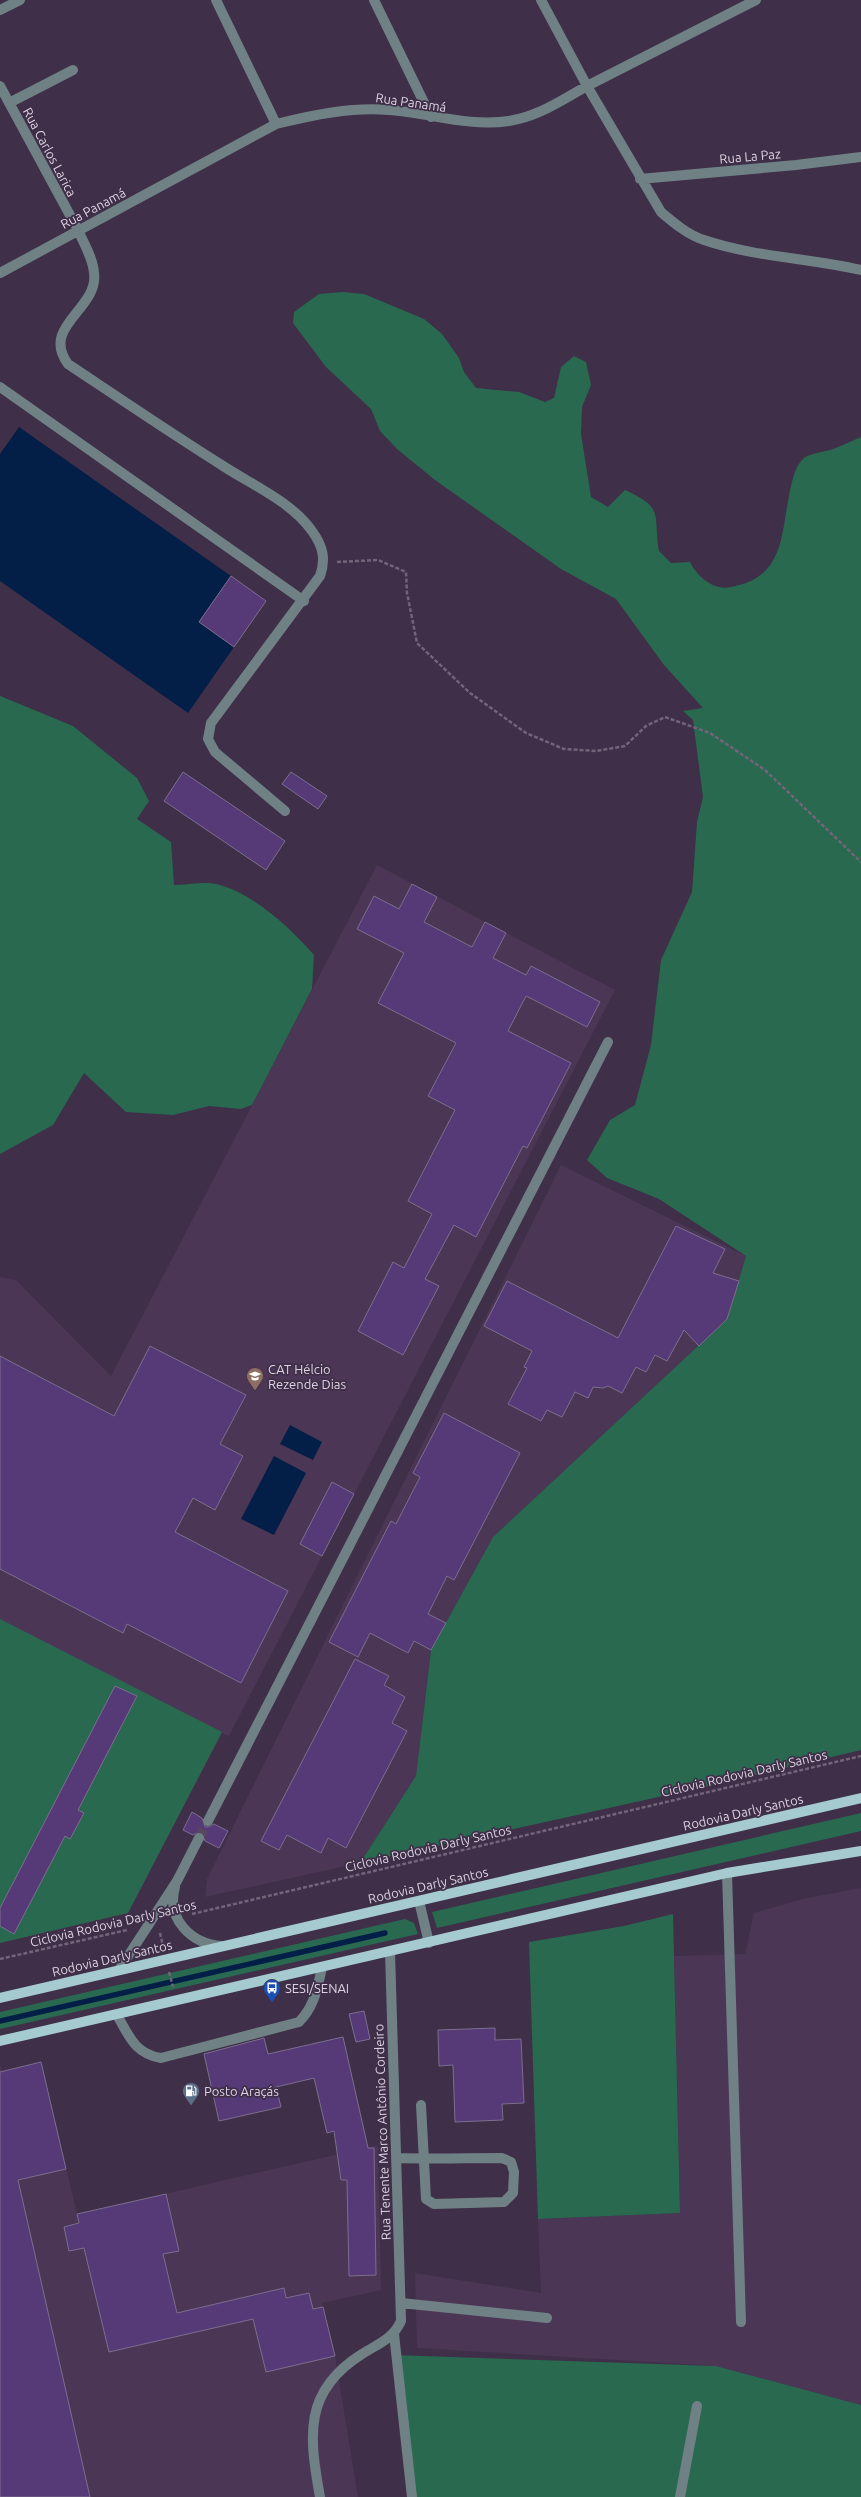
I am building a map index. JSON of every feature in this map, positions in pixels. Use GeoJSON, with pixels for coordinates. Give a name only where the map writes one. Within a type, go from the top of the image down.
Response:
{"type":"FeatureCollection","features":[{"type":"Feature","properties":{"kind":"main road","name":"Rodovia Darly Santos"},"geometry":{"type":"LineString","coordinates":[[0,1998],[861,1798]]}},
{"type":"Feature","properties":{"kind":"main road"},"geometry":{"type":"LineString","coordinates":[[0,2041],[727,1874],[861,1851]]}},
{"type":"Feature","properties":{"kind":"street"},"geometry":{"type":"LineString","coordinates":[[0,10],[20,0]]}},
{"type":"Feature","properties":{"kind":"street"},"geometry":{"type":"LineString","coordinates":[[216,0],[276,124]]}},
{"type":"Feature","properties":{"kind":"street"},"geometry":{"type":"LineString","coordinates":[[374,0],[431,117]]}},
{"type":"Feature","properties":{"kind":"street"},"geometry":{"type":"LineString","coordinates":[[541,0],[587,86],[640,179],[661,212],[679,228],[704,240],[745,250],[861,270]]}},
{"type":"Feature","properties":{"kind":"street","name":"Rua Panamá"},"geometry":{"type":"LineString","coordinates":[[0,273],[276,124],[320,114],[366,109],[463,122],[489,123],[527,118],[551,108],[587,86],[756,0]]}},
{"type":"Feature","properties":{"kind":"street"},"geometry":{"type":"LineString","coordinates":[[9,103],[72,70]]}},
{"type":"Feature","properties":{"kind":"street","name":"Rua Carlos Larica"},"geometry":{"type":"LineString","coordinates":[[0,86],[78,230],[88,252],[95,274],[92,289],[63,331],[60,338],[63,356],[68,364],[293,511],[312,531],[321,546],[324,562]]}},
{"type":"Feature","properties":{"kind":"street","name":"Rua La Paz"},"geometry":{"type":"LineString","coordinates":[[640,179],[796,165],[861,157]]}},
{"type":"Feature","properties":{"kind":"street"},"geometry":{"type":"LineString","coordinates":[[0,387],[304,601]]}},
{"type":"Feature","properties":{"kind":"street"},"geometry":{"type":"LineString","coordinates":[[285,811],[215,752],[208,739],[211,723],[304,601],[320,576],[324,562]]}},
{"type":"Feature","properties":{"kind":"street"},"geometry":{"type":"LineString","coordinates":[[208,1821],[608,1042]]}},
{"type":"Feature","properties":{"kind":"street"},"geometry":{"type":"LineString","coordinates":[[119,1970],[177,1881],[199,1838]]}},
{"type":"Feature","properties":{"kind":"street"},"geometry":{"type":"LineString","coordinates":[[727,1874],[741,2322]]}},
{"type":"Feature","properties":{"kind":"street"},"geometry":{"type":"LineString","coordinates":[[177,1881],[173,1902],[178,1918],[186,1932],[194,1938],[207,1944],[222,1946]]}},
{"type":"Feature","properties":{"kind":"street"},"geometry":{"type":"LineString","coordinates":[[419,1901],[429,1943]]}},
{"type":"Feature","properties":{"kind":"street","name":"Rua Tenente Marco Antônio Cordeiro"},"geometry":{"type":"LineString","coordinates":[[390,1952],[401,2307],[401,2321],[394,2334]]}},
{"type":"Feature","properties":{"kind":"street"},"geometry":{"type":"LineString","coordinates":[[117,2014],[137,2047],[149,2056],[161,2058],[299,2022],[308,2013],[315,2000],[322,1968]]}},
{"type":"Feature","properties":{"kind":"street"},"geometry":{"type":"LineString","coordinates":[[396,2158],[423,2158],[502,2158],[511,2162],[514,2172],[513,2193],[504,2202],[434,2204],[426,2199],[423,2158],[421,2105]]}},
{"type":"Feature","properties":{"kind":"street"},"geometry":{"type":"LineString","coordinates":[[401,2307],[547,2318]]}},
{"type":"Feature","properties":{"kind":"street"},"geometry":{"type":"LineString","coordinates":[[320,2497],[311,2439],[315,2410],[337,2372],[394,2334],[412,2497]]}},
{"type":"Feature","properties":{"kind":"street"},"geometry":{"type":"LineString","coordinates":[[680,2497],[697,2406]]}},
{"type":"Feature","properties":{"kind":"path"},"geometry":{"type":"LineString","coordinates":[[324,562],[378,560],[406,572],[407,592],[417,643],[470,693],[526,733],[564,749],[596,751],[624,746],[646,726],[665,717],[710,733],[765,770],[861,862]]}},
{"type":"Feature","properties":{"kind":"path","name":"Ciclovia Rodovia Darly Santos"},"geometry":{"type":"LineString","coordinates":[[178,1918],[861,1756]]}},
{"type":"Feature","properties":{"kind":"path","name":"Ciclovia Rodovia Darly Santos"},"geometry":{"type":"LineString","coordinates":[[0,1959],[148,1925]]}},
{"type":"Feature","properties":{"kind":"path"},"geometry":{"type":"LineString","coordinates":[[170,1973],[173,1990]]}},
{"type":"Feature","properties":{"kind":"shaded area","name":"CAT Hélcio Rezende Dias"},"geometry":{"type":"Polygon","coordinates":[[[377,865],[615,990],[229,1736],[222,1733],[128,1913],[0,1943],[0,1277],[16,1280],[111,1376],[377,865]]]}},
{"type":"Feature","properties":{"kind":"shaded area"},"geometry":{"type":"Polygon","coordinates":[[[561,1165],[746,1256],[727,1319],[493,1537],[431,1650],[416,1776],[360,1863],[205,1897],[207,1879],[561,1165]]]}},
{"type":"Feature","properties":{"kind":"shaded area"},"geometry":{"type":"Polygon","coordinates":[[[861,1888],[861,2405],[716,2366],[417,2348],[415,2273],[541,2293],[538,2219],[680,2213],[674,1956],[745,1954],[754,1913],[802,1899],[861,1888]]]}},
{"type":"Feature","properties":{"kind":"shaded area"},"geometry":{"type":"Polygon","coordinates":[[[41,2062],[77,2214],[378,2145],[381,2290],[322,2303],[335,2356],[358,2497],[0,2497],[0,2065],[2,2071],[41,2062]]]}},
{"type":"Feature","properties":{"kind":"green space"},"geometry":{"type":"Polygon","coordinates":[[[342,292],[364,294],[424,319],[442,334],[459,358],[464,372],[476,388],[519,392],[545,402],[554,398],[561,367],[574,356],[586,362],[591,385],[582,407],[581,434],[591,497],[608,507],[625,490],[638,496],[652,507],[655,513],[659,551],[671,563],[690,562],[701,577],[712,585],[718,587],[731,587],[750,581],[763,573],[773,561],[779,548],[788,499],[799,463],[810,455],[833,449],[861,437],[861,1750],[717,1784],[360,1863],[416,1776],[431,1650],[493,1537],[727,1319],[746,1256],[659,1199],[607,1178],[587,1160],[610,1120],[635,1105],[651,1045],[661,960],[692,892],[697,822],[703,797],[693,720],[683,711],[703,708],[664,665],[616,599],[561,569],[435,480],[397,449],[380,431],[371,409],[326,367],[293,323],[294,312],[319,294],[342,292]]]}},
{"type":"Feature","properties":{"kind":"green space"},"geometry":{"type":"Polygon","coordinates":[[[0,696],[73,726],[137,778],[149,801],[137,819],[171,842],[174,885],[211,883],[230,888],[257,903],[283,923],[314,955],[312,989],[252,1105],[241,1109],[209,1106],[173,1115],[126,1112],[84,1073],[53,1125],[0,1154],[0,696]]]}},
{"type":"Feature","properties":{"kind":"green space"},"geometry":{"type":"Polygon","coordinates":[[[0,1619],[222,1732],[128,1913],[0,1943],[0,1619]]]}},
{"type":"Feature","properties":{"kind":"green space"},"geometry":{"type":"Polygon","coordinates":[[[861,1813],[861,1831],[437,1928],[432,1912],[861,1813]]]}},
{"type":"Feature","properties":{"kind":"green space"},"geometry":{"type":"Polygon","coordinates":[[[673,1914],[680,2213],[538,2219],[529,1942],[624,1926],[673,1914]]]}},
{"type":"Feature","properties":{"kind":"green space"},"geometry":{"type":"Polygon","coordinates":[[[405,1919],[414,1923],[418,1934],[0,2029],[0,2012],[405,1919]]]}},
{"type":"Feature","properties":{"kind":"green space"},"geometry":{"type":"Polygon","coordinates":[[[393,2355],[716,2366],[861,2405],[861,2497],[416,2497],[393,2355]]]}},
{"type":"Feature","properties":{"kind":"water"},"geometry":{"type":"Polygon","coordinates":[[[19,427],[231,576],[199,622],[234,647],[188,713],[0,581],[0,454],[19,427]]]}},
{"type":"Feature","properties":{"kind":"water"},"geometry":{"type":"Polygon","coordinates":[[[290,1425],[322,1442],[313,1460],[280,1444],[290,1425]]]}},
{"type":"Feature","properties":{"kind":"water"},"geometry":{"type":"Polygon","coordinates":[[[274,1456],[306,1473],[274,1535],[241,1519],[274,1456]]]}},
{"type":"Feature","properties":{"kind":"building"},"geometry":{"type":"Polygon","coordinates":[[[231,576],[266,601],[234,647],[199,622],[231,576]]]}},
{"type":"Feature","properties":{"kind":"building"},"geometry":{"type":"Polygon","coordinates":[[[183,772],[285,841],[266,870],[164,801],[183,772]]]}},
{"type":"Feature","properties":{"kind":"building"},"geometry":{"type":"Polygon","coordinates":[[[291,772],[327,796],[318,809],[282,784],[291,772]]]}},
{"type":"Feature","properties":{"kind":"building"},"geometry":{"type":"Polygon","coordinates":[[[412,884],[437,897],[424,922],[472,947],[485,922],[506,933],[493,958],[526,975],[531,966],[600,1002],[587,1027],[526,996],[508,1031],[571,1063],[527,1148],[523,1146],[476,1237],[454,1225],[425,1279],[439,1286],[403,1355],[358,1331],[393,1262],[404,1268],[432,1214],[408,1201],[455,1110],[428,1096],[456,1043],[378,1003],[404,953],[357,929],[374,896],[399,909],[412,884]]]}},
{"type":"Feature","properties":{"kind":"building"},"geometry":{"type":"Polygon","coordinates":[[[676,1226],[725,1249],[713,1273],[739,1281],[727,1319],[699,1346],[684,1330],[667,1361],[655,1355],[646,1372],[636,1367],[622,1393],[608,1386],[603,1388],[593,1387],[588,1398],[575,1392],[562,1417],[547,1410],[541,1421],[508,1404],[527,1368],[524,1367],[532,1351],[484,1326],[507,1281],[618,1338],[676,1226]]]}},
{"type":"Feature","properties":{"kind":"building"},"geometry":{"type":"Polygon","coordinates":[[[150,1346],[246,1395],[220,1444],[243,1456],[215,1510],[193,1498],[175,1532],[288,1591],[241,1683],[127,1624],[123,1633],[0,1569],[0,1356],[114,1416],[150,1346]]]}},
{"type":"Feature","properties":{"kind":"building"},"geometry":{"type":"Polygon","coordinates":[[[444,1413],[520,1453],[454,1580],[447,1576],[428,1614],[446,1623],[431,1650],[414,1641],[408,1653],[370,1633],[358,1657],[329,1642],[391,1521],[396,1524],[420,1477],[413,1473],[444,1413]]]}},
{"type":"Feature","properties":{"kind":"building"},"geometry":{"type":"Polygon","coordinates":[[[332,1482],[354,1494],[322,1556],[300,1544],[332,1482]]]}},
{"type":"Feature","properties":{"kind":"building"},"geometry":{"type":"Polygon","coordinates":[[[355,1659],[389,1676],[384,1685],[405,1697],[392,1723],[407,1731],[346,1848],[328,1838],[321,1853],[287,1835],[279,1850],[261,1841],[355,1659]]]}},
{"type":"Feature","properties":{"kind":"building"},"geometry":{"type":"Polygon","coordinates":[[[115,1686],[137,1696],[78,1810],[84,1813],[70,1839],[65,1836],[14,1934],[0,1926],[0,1908],[115,1686]]]}},
{"type":"Feature","properties":{"kind":"building"},"geometry":{"type":"Polygon","coordinates":[[[192,1812],[202,1818],[205,1827],[209,1827],[214,1824],[228,1831],[219,1848],[205,1841],[202,1832],[198,1832],[193,1835],[183,1830],[192,1812]]]}},
{"type":"Feature","properties":{"kind":"building"},"geometry":{"type":"Polygon","coordinates":[[[364,2011],[370,2039],[356,2042],[349,2014],[364,2011]]]}},
{"type":"Feature","properties":{"kind":"building"},"geometry":{"type":"Polygon","coordinates":[[[495,2028],[495,2040],[521,2039],[524,2103],[502,2104],[503,2120],[455,2122],[453,2065],[439,2066],[438,2030],[495,2028]]]}},
{"type":"Feature","properties":{"kind":"building"},"geometry":{"type":"Polygon","coordinates":[[[343,2037],[368,2148],[374,2148],[376,2275],[349,2276],[347,2180],[341,2180],[334,2131],[327,2133],[314,2078],[276,2087],[281,2107],[219,2121],[204,2054],[264,2038],[268,2054],[343,2037]]]}},
{"type":"Feature","properties":{"kind":"building"},"geometry":{"type":"Polygon","coordinates":[[[41,2062],[66,2169],[18,2180],[90,2497],[0,2497],[0,2072],[41,2062]]]}},
{"type":"Feature","properties":{"kind":"building"},"geometry":{"type":"Polygon","coordinates":[[[166,2194],[179,2251],[163,2254],[177,2313],[284,2288],[286,2298],[309,2293],[313,2309],[323,2307],[335,2356],[266,2372],[253,2319],[109,2352],[84,2248],[69,2251],[64,2227],[79,2223],[77,2214],[166,2194]]]}},
{"type":"Feature","properties":{"kind":"waterway"},"geometry":{"type":"LineString","coordinates":[[0,2021],[385,1933]]}},
{"type":"Feature","properties":{"kind":"tunnel"},"geometry":{"type":"LineString","coordinates":[[199,1838],[208,1821]]}},
{"type":"Feature","properties":{"kind":"place","name":"CAT Hélcio Rezende Dias"},"geometry":{"type":"Point","coordinates":[255,1391]}},
{"type":"Feature","properties":{"kind":"place","name":"SESI/SENAI"},"geometry":{"type":"Point","coordinates":[272,2003]}},
{"type":"Feature","properties":{"kind":"place","name":"Posto Araçás"},"geometry":{"type":"Point","coordinates":[191,2106]}}]}
